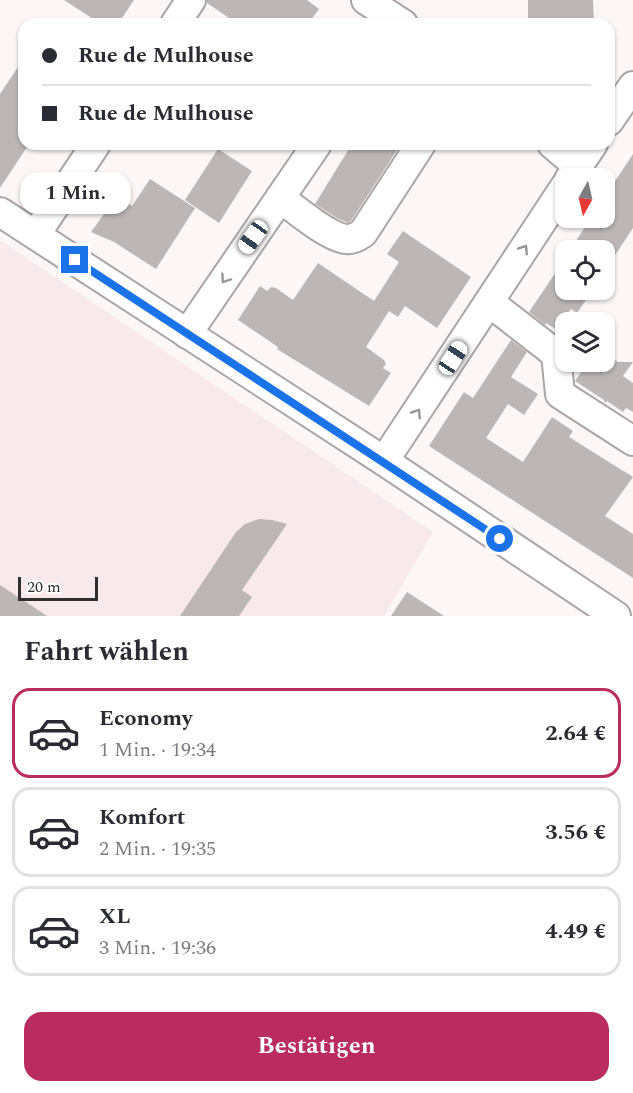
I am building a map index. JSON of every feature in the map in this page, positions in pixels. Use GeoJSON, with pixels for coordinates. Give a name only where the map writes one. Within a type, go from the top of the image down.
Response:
{"type":"FeatureCollection","features":[{"type":"Feature","properties":{"kind":"street"},"geometry":{"type":"LineString","coordinates":[[179,18],[191,0]]}},
{"type":"Feature","properties":{"kind":"street"},"geometry":{"type":"LineString","coordinates":[[366,0],[402,18]]}},
{"type":"Feature","properties":{"kind":"street"},"geometry":{"type":"LineString","coordinates":[[615,112],[633,86]]}},
{"type":"Feature","properties":{"kind":"street"},"geometry":{"type":"LineString","coordinates":[[36,234],[92,150]]}},
{"type":"Feature","properties":{"kind":"street"},"geometry":{"type":"LineString","coordinates":[[187,334],[313,150]]}},
{"type":"Feature","properties":{"kind":"street"},"geometry":{"type":"LineString","coordinates":[[280,198],[327,231],[345,239],[354,239],[363,233],[417,150]]}},
{"type":"Feature","properties":{"kind":"street"},"geometry":{"type":"LineString","coordinates":[[558,150],[577,168]]}},
{"type":"Feature","properties":{"kind":"street"},"geometry":{"type":"LineString","coordinates":[[384,461],[555,202]]}},
{"type":"Feature","properties":{"kind":"street"},"geometry":{"type":"LineString","coordinates":[[0,212],[384,461],[616,616]]}},
{"type":"Feature","properties":{"kind":"street"},"geometry":{"type":"LineString","coordinates":[[489,302],[556,354],[560,394],[633,441]]}},
{"type":"Feature","properties":{"kind":"shaded area"},"geometry":{"type":"Polygon","coordinates":[[[0,240],[433,532],[384,616],[0,616],[0,240]]]}},
{"type":"Feature","properties":{"kind":"building"},"geometry":{"type":"Polygon","coordinates":[[[64,0],[134,0],[122,18],[92,18],[64,0]]]}},
{"type":"Feature","properties":{"kind":"building"},"geometry":{"type":"Polygon","coordinates":[[[207,0],[307,0],[319,9],[312,18],[229,18],[207,3],[207,0]]]}},
{"type":"Feature","properties":{"kind":"building"},"geometry":{"type":"Polygon","coordinates":[[[528,0],[593,0],[594,18],[528,18],[528,0]]]}},
{"type":"Feature","properties":{"kind":"building"},"geometry":{"type":"Polygon","coordinates":[[[18,67],[18,150],[25,150],[0,188],[0,94],[18,67]]]}},
{"type":"Feature","properties":{"kind":"building"},"geometry":{"type":"Polygon","coordinates":[[[217,150],[252,171],[219,223],[185,200],[217,150]]]}},
{"type":"Feature","properties":{"kind":"building"},"geometry":{"type":"Polygon","coordinates":[[[348,150],[397,150],[348,223],[315,204],[348,150]]]}},
{"type":"Feature","properties":{"kind":"building"},"geometry":{"type":"Polygon","coordinates":[[[633,154],[633,228],[615,255],[615,240],[577,240],[584,228],[615,228],[615,181],[633,154]]]}},
{"type":"Feature","properties":{"kind":"building"},"geometry":{"type":"Polygon","coordinates":[[[150,179],[195,208],[156,269],[114,242],[91,232],[117,196],[132,206],[150,179]]]}},
{"type":"Feature","properties":{"kind":"building"},"geometry":{"type":"Polygon","coordinates":[[[403,231],[471,277],[437,328],[405,306],[398,317],[389,311],[366,347],[384,360],[386,364],[383,368],[391,373],[369,406],[277,349],[278,347],[238,320],[260,286],[267,291],[271,287],[276,288],[293,300],[318,263],[374,301],[399,262],[387,254],[403,231]]]}},
{"type":"Feature","properties":{"kind":"building"},"geometry":{"type":"Polygon","coordinates":[[[555,273],[555,300],[586,300],[578,312],[571,309],[569,312],[555,312],[555,329],[546,323],[545,325],[529,312],[555,273]]]}},
{"type":"Feature","properties":{"kind":"building"},"geometry":{"type":"Polygon","coordinates":[[[511,340],[527,352],[511,377],[538,394],[524,415],[508,404],[486,438],[523,462],[552,417],[573,431],[569,437],[633,477],[605,516],[633,534],[633,578],[429,446],[464,392],[473,398],[511,340]]]}},
{"type":"Feature","properties":{"kind":"building"},"geometry":{"type":"Polygon","coordinates":[[[615,360],[633,362],[623,376],[633,383],[633,412],[626,408],[623,412],[607,401],[605,403],[604,400],[575,381],[581,372],[615,372],[615,360]]]}},
{"type":"Feature","properties":{"kind":"building"},"geometry":{"type":"Polygon","coordinates":[[[259,519],[287,524],[242,590],[252,597],[239,616],[180,616],[236,532],[245,524],[259,519]]]}},
{"type":"Feature","properties":{"kind":"building"},"geometry":{"type":"Polygon","coordinates":[[[0,585],[47,616],[0,616],[0,585]]]}},
{"type":"Feature","properties":{"kind":"building"},"geometry":{"type":"Polygon","coordinates":[[[407,592],[444,616],[391,616],[407,592]]]}},
{"type":"Feature","properties":{"kind":"route"},"geometry":{"type":"LineString","coordinates":[[75,260],[500,539]]}}]}
